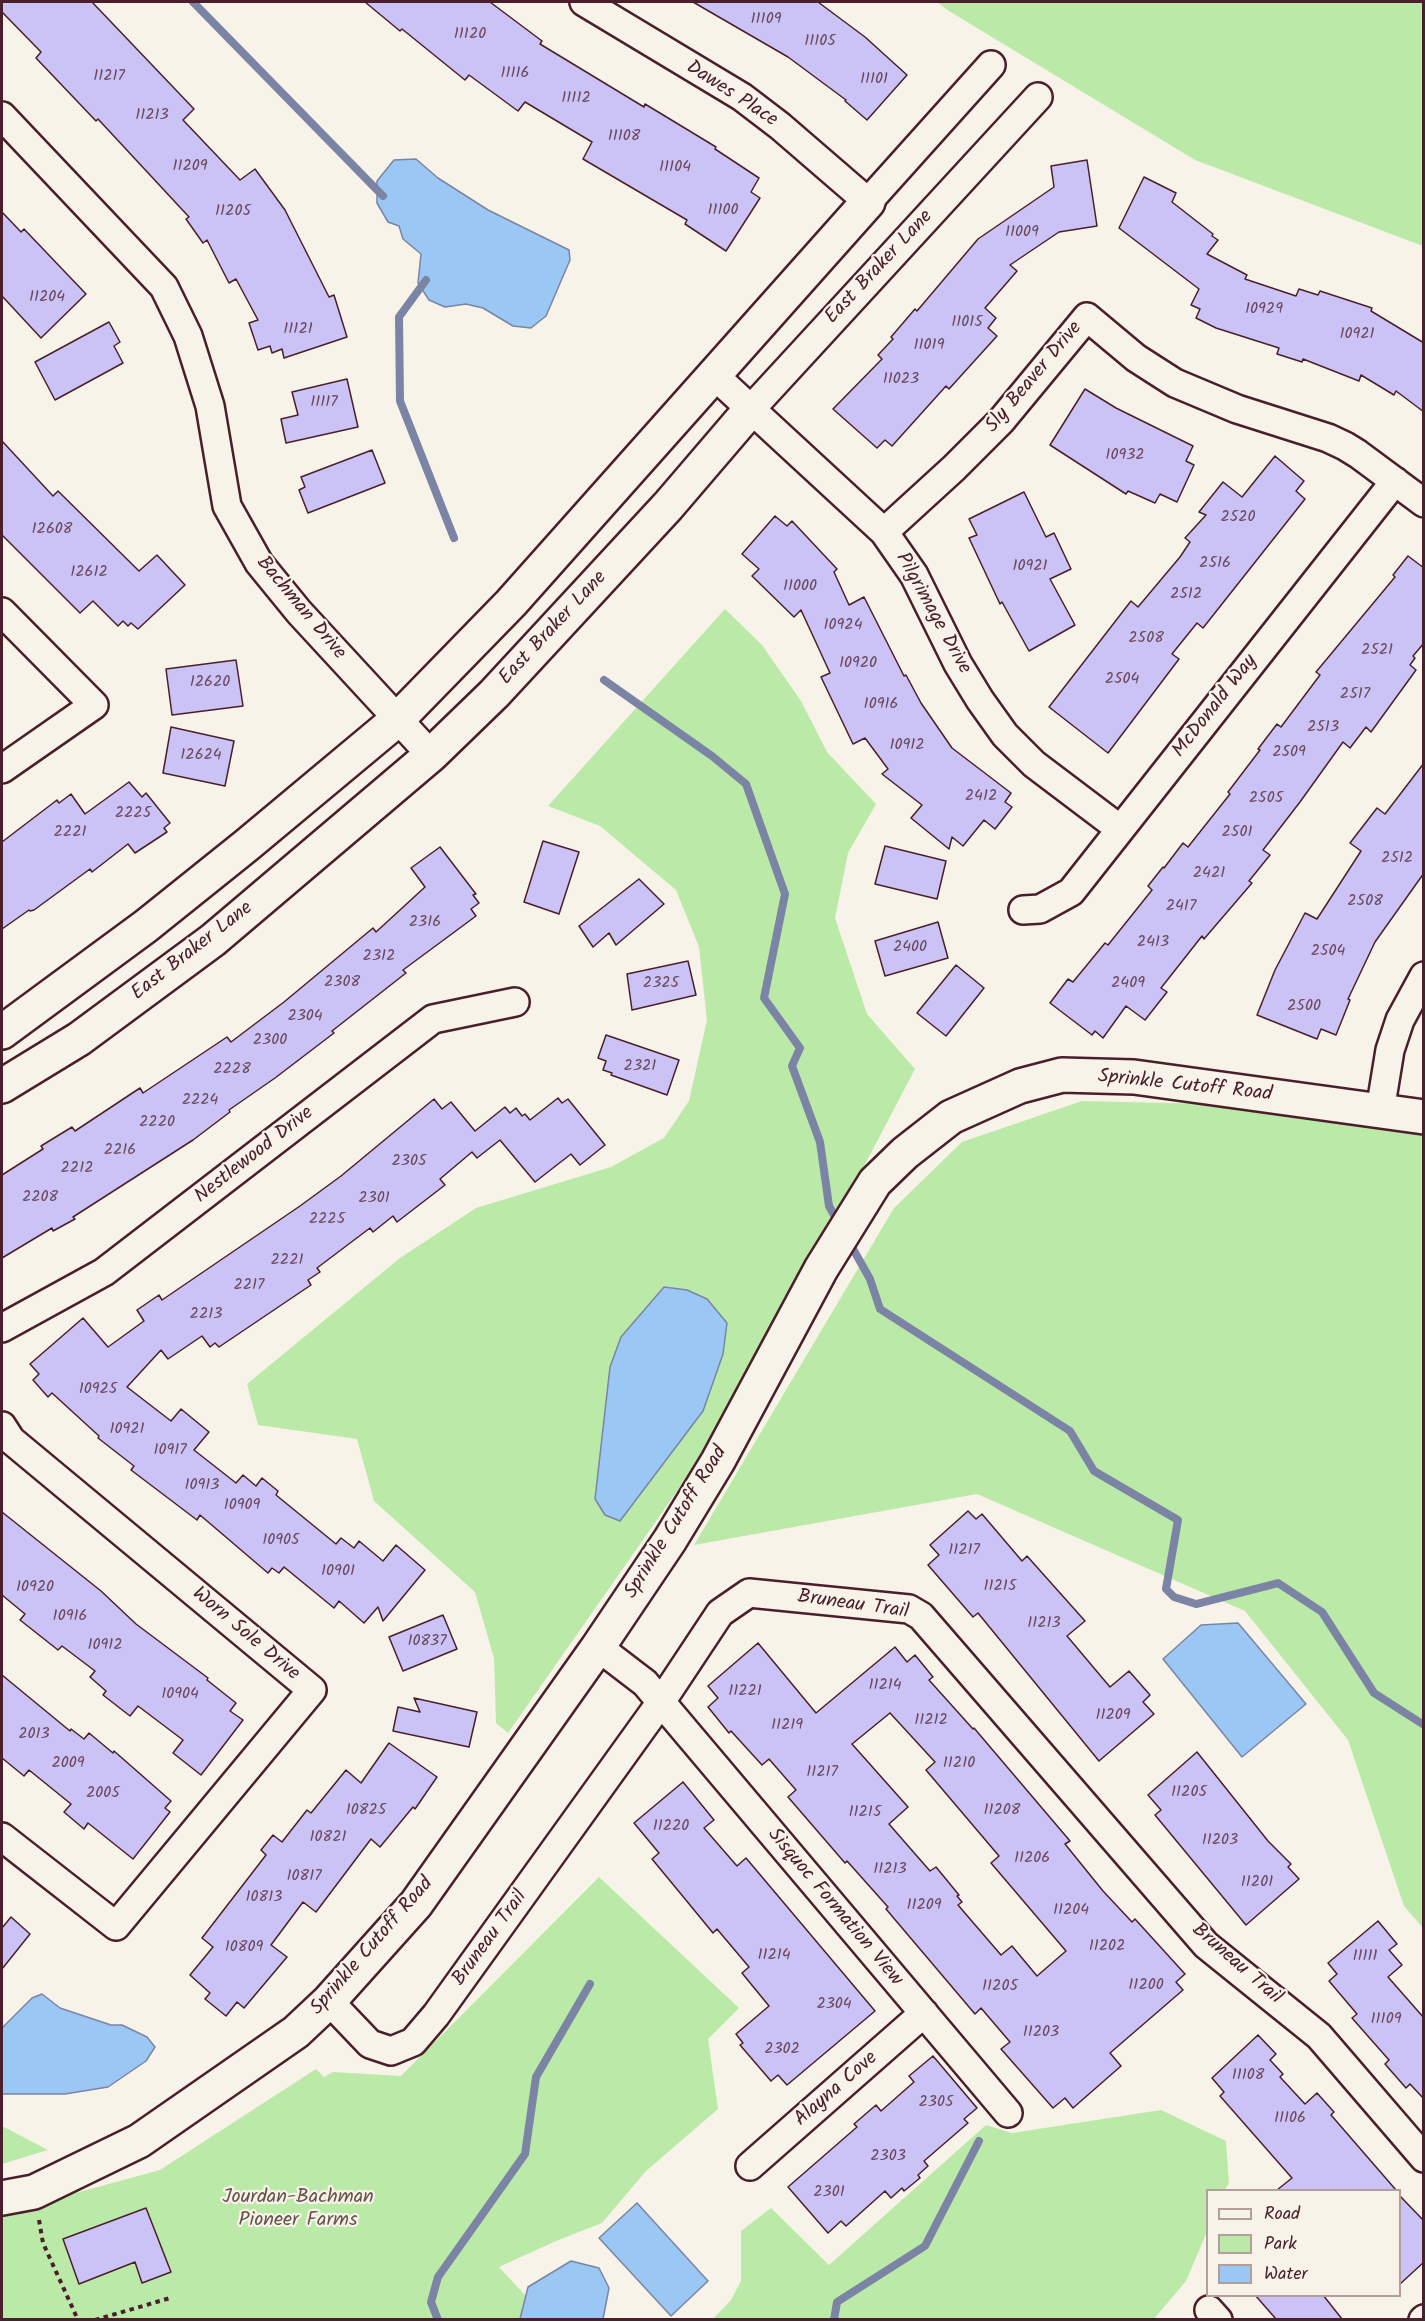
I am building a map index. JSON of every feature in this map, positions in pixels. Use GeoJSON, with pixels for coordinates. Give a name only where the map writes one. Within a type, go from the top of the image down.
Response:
{"type":"FeatureCollection","features":[{"type":"Feature","properties":{"kind":"street","name":"Dawes Place"},"geometry":{"type":"LineString","coordinates":[[584,2],[742,97],[780,126],[868,201]]}},
{"type":"Feature","properties":{"kind":"street"},"geometry":{"type":"LineString","coordinates":[[2,1032],[147,926],[398,719],[511,603],[992,65]]}},
{"type":"Feature","properties":{"kind":"street","name":"East Braker Lane"},"geometry":{"type":"LineString","coordinates":[[2,1086],[79,1039],[213,940],[431,755],[494,694],[628,549],[751,409],[1038,97]]}},
{"type":"Feature","properties":{"kind":"street","name":"Bachman Drive"},"geometry":{"type":"LineString","coordinates":[[2,116],[164,287],[188,336],[210,405],[227,506],[259,563],[299,612],[431,755]]}},
{"type":"Feature","properties":{"kind":"street","name":"Sly Beaver Drive"},"geometry":{"type":"LineString","coordinates":[[884,532],[1001,421],[1087,317],[1136,358],[1175,383],[1238,409],[1328,438],[1358,454],[1424,503]]}},
{"type":"Feature","properties":{"kind":"street","name":"Pilgrimage Drive"},"geometry":{"type":"LineString","coordinates":[[715,376],[884,532],[914,575],[958,664],[1005,735],[1034,764],[1120,830]]}},
{"type":"Feature","properties":{"kind":"street","name":"McDonald Way"},"geometry":{"type":"LineString","coordinates":[[1023,910],[1040,909],[1071,892],[1395,481]]}},
{"type":"Feature","properties":{"kind":"street"},"geometry":{"type":"LineString","coordinates":[[2,612],[94,705],[2,769]]}},
{"type":"Feature","properties":{"kind":"street"},"geometry":{"type":"LineString","coordinates":[[1380,1111],[1390,1050],[1400,1020],[1424,976]]}},
{"type":"Feature","properties":{"kind":"street","name":"Nestlewood Drive"},"geometry":{"type":"LineString","coordinates":[[2,1328],[104,1272],[433,1019],[515,1002]]}},
{"type":"Feature","properties":{"kind":"street","name":"Sprinkle Cutoff Road"},"geometry":{"type":"LineString","coordinates":[[2,2198],[34,2192],[139,2141],[296,2032],[329,2001],[416,1904],[598,1647],[670,1540],[718,1461],[821,1269],[875,1182],[905,1153],[951,1117],[1020,1086],[1062,1075],[1134,1077],[1424,1117]]}},
{"type":"Feature","properties":{"kind":"street","name":"Worn Sole Drive"},"geometry":{"type":"LineString","coordinates":[[2,1426],[11,1440],[312,1690],[116,1926],[2,1837]]}},
{"type":"Feature","properties":{"kind":"street","name":"Bruneau Trail"},"geometry":{"type":"LineString","coordinates":[[329,2001],[370,2044],[391,2051],[413,2042],[436,2015],[661,1702],[720,1613],[749,1593],[909,1609],[921,1616],[1206,1945],[1319,2036],[1424,2158]]}},
{"type":"Feature","properties":{"kind":"street","name":"Sisquoc Formation View"},"geometry":{"type":"LineString","coordinates":[[598,1647],[645,1683],[1008,2113]]}},
{"type":"Feature","properties":{"kind":"street","name":"Alayna Cove"},"geometry":{"type":"LineString","coordinates":[[750,2166],[924,2013]]}},
{"type":"Feature","properties":{"kind":"path"},"geometry":{"type":"LineString","coordinates":[[34,2192],[43,2243],[78,2319]]}},
{"type":"Feature","properties":{"kind":"path"},"geometry":{"type":"LineString","coordinates":[[95,2319],[170,2298]]}},
{"type":"Feature","properties":{"kind":"green space"},"geometry":{"type":"Polygon","coordinates":[[[937,2],[1423,2],[1423,246],[1195,160],[937,2]]]}},
{"type":"Feature","properties":{"kind":"green space"},"geometry":{"type":"Polygon","coordinates":[[[725,609],[762,645],[801,701],[827,752],[876,804],[848,853],[835,918],[867,1014],[915,1069],[710,1444],[508,1733],[496,1723],[494,1658],[475,1592],[374,1501],[357,1439],[258,1425],[247,1384],[400,1258],[476,1208],[611,1167],[664,1138],[689,1101],[707,1020],[699,947],[676,890],[600,826],[548,806],[725,609]]]}},
{"type":"Feature","properties":{"kind":"green space"},"geometry":{"type":"Polygon","coordinates":[[[1082,1101],[1423,1109],[1423,1928],[1404,1906],[1348,1740],[1245,1611],[977,1494],[694,1545],[894,1208],[962,1142],[1082,1101]]]}},
{"type":"Feature","properties":{"kind":"green space","name":"Jourdan-Bachman Pioneer Farms"},"geometry":{"type":"Polygon","coordinates":[[[599,1877],[739,2008],[708,2039],[718,2109],[646,2171],[602,2223],[499,2267],[547,2319],[2,2320],[2,2213],[160,2170],[316,2069],[324,2077],[333,2072],[401,2076],[599,1877]]]}},
{"type":"Feature","properties":{"kind":"green space"},"geometry":{"type":"Polygon","coordinates":[[[1161,2110],[1226,2141],[1229,2183],[1226,2189],[1206,2189],[1206,2234],[1186,2281],[1154,2319],[713,2319],[731,2300],[741,2281],[741,2231],[771,2208],[829,2265],[986,2125],[1012,2133],[1161,2110]]]}},
{"type":"Feature","properties":{"kind":"green space"},"geometry":{"type":"Polygon","coordinates":[[[2,2126],[6,2128],[48,2150],[2,2164],[2,2126]]]}},
{"type":"Feature","properties":{"kind":"water"},"geometry":{"type":"Polygon","coordinates":[[[416,159],[438,178],[488,210],[569,250],[570,260],[546,316],[531,328],[513,326],[483,308],[466,304],[445,307],[429,300],[418,283],[421,254],[403,239],[399,226],[388,222],[377,203],[377,181],[394,160],[416,159]]]}},
{"type":"Feature","properties":{"kind":"water"},"geometry":{"type":"Polygon","coordinates":[[[664,1287],[687,1290],[707,1299],[727,1323],[723,1354],[703,1411],[620,1521],[605,1515],[595,1499],[610,1367],[621,1337],[664,1287]]]}},
{"type":"Feature","properties":{"kind":"water"},"geometry":{"type":"Polygon","coordinates":[[[1238,1623],[1306,1704],[1242,1757],[1163,1659],[1201,1625],[1238,1623]]]}},
{"type":"Feature","properties":{"kind":"water"},"geometry":{"type":"Polygon","coordinates":[[[42,1994],[60,2008],[111,2025],[122,2025],[147,2037],[155,2047],[146,2061],[108,2087],[65,2094],[2,2094],[2,2028],[32,1998],[42,1994]]]}},
{"type":"Feature","properties":{"kind":"water"},"geometry":{"type":"Polygon","coordinates":[[[637,2203],[708,2281],[671,2316],[599,2238],[637,2203]]]}},
{"type":"Feature","properties":{"kind":"water"},"geometry":{"type":"Polygon","coordinates":[[[571,2261],[599,2268],[609,2288],[603,2319],[520,2319],[528,2287],[571,2261]]]}},
{"type":"Feature","properties":{"kind":"building"},"geometry":{"type":"Polygon","coordinates":[[[2,2],[92,2],[194,109],[183,120],[240,180],[255,169],[285,210],[329,297],[334,295],[347,337],[284,358],[282,349],[272,353],[270,346],[258,350],[249,323],[258,320],[236,279],[229,283],[207,240],[203,243],[186,219],[189,217],[98,119],[96,121],[36,58],[41,52],[2,12],[2,2]]]}},
{"type":"Feature","properties":{"kind":"building"},"geometry":{"type":"Polygon","coordinates":[[[365,2],[490,2],[542,41],[540,44],[644,107],[645,104],[716,147],[715,149],[759,178],[751,192],[760,198],[726,251],[685,224],[687,220],[583,159],[592,142],[525,102],[518,111],[469,75],[465,80],[365,2]]]}},
{"type":"Feature","properties":{"kind":"building"},"geometry":{"type":"Polygon","coordinates":[[[693,2],[818,2],[865,37],[907,75],[867,120],[846,100],[788,57],[693,2]]]}},
{"type":"Feature","properties":{"kind":"building"},"geometry":{"type":"Polygon","coordinates":[[[1087,160],[1097,226],[1059,232],[1010,265],[1017,271],[985,308],[996,318],[988,328],[997,336],[949,389],[946,386],[892,446],[885,440],[877,448],[833,409],[882,359],[878,355],[893,339],[891,337],[915,309],[917,311],[978,239],[1054,187],[1051,166],[1087,160]]]}},
{"type":"Feature","properties":{"kind":"building"},"geometry":{"type":"Polygon","coordinates":[[[1144,177],[1176,193],[1172,202],[1218,240],[1207,254],[1247,275],[1245,279],[1296,296],[1299,289],[1318,295],[1320,291],[1372,308],[1371,311],[1424,343],[1424,412],[1396,391],[1394,395],[1361,375],[1359,381],[1303,359],[1302,362],[1277,354],[1279,348],[1216,328],[1196,318],[1200,309],[1191,305],[1199,289],[1119,228],[1144,177]]]}},
{"type":"Feature","properties":{"kind":"building"},"geometry":{"type":"Polygon","coordinates":[[[2,212],[21,232],[24,229],[86,294],[41,338],[2,296],[2,212]]]}},
{"type":"Feature","properties":{"kind":"building"},"geometry":{"type":"Polygon","coordinates":[[[109,322],[120,342],[114,346],[123,363],[55,400],[35,362],[109,322]]]}},
{"type":"Feature","properties":{"kind":"building"},"geometry":{"type":"Polygon","coordinates":[[[347,379],[358,427],[286,443],[281,419],[298,415],[292,392],[347,379]]]}},
{"type":"Feature","properties":{"kind":"building"},"geometry":{"type":"Polygon","coordinates":[[[1085,389],[1116,408],[1193,446],[1186,461],[1194,465],[1177,502],[1160,494],[1155,503],[1128,491],[1126,494],[1050,445],[1085,389]]]}},
{"type":"Feature","properties":{"kind":"building"},"geometry":{"type":"Polygon","coordinates":[[[2,441],[53,496],[58,491],[139,571],[157,555],[185,585],[138,629],[131,623],[128,626],[123,621],[118,626],[93,601],[80,613],[2,535],[2,441]]]}},
{"type":"Feature","properties":{"kind":"building"},"geometry":{"type":"Polygon","coordinates":[[[372,450],[385,483],[308,513],[299,490],[305,487],[301,477],[372,450]]]}},
{"type":"Feature","properties":{"kind":"building"},"geometry":{"type":"Polygon","coordinates":[[[1275,456],[1304,481],[1296,491],[1305,499],[1203,628],[1197,623],[1172,654],[1179,659],[1108,753],[1049,707],[1131,601],[1138,607],[1180,557],[1190,542],[1185,538],[1206,515],[1199,512],[1223,482],[1242,497],[1275,456]]]}},
{"type":"Feature","properties":{"kind":"building"},"geometry":{"type":"Polygon","coordinates":[[[1024,492],[1046,537],[1054,533],[1071,569],[1050,579],[1075,625],[1029,651],[1002,602],[1000,604],[969,538],[977,535],[969,519],[1024,492]]]}},
{"type":"Feature","properties":{"kind":"building"},"geometry":{"type":"Polygon","coordinates":[[[775,516],[787,526],[792,521],[837,569],[834,572],[849,605],[864,597],[904,676],[906,675],[921,703],[952,748],[1011,793],[1005,802],[1012,807],[995,829],[984,820],[963,846],[952,837],[949,849],[911,818],[922,805],[882,774],[888,769],[865,738],[853,744],[821,677],[830,673],[801,610],[794,617],[752,576],[759,569],[742,554],[775,516]]]}},
{"type":"Feature","properties":{"kind":"building"},"geometry":{"type":"Polygon","coordinates":[[[1408,556],[1424,568],[1424,643],[1413,656],[1415,658],[1410,665],[1416,670],[1371,732],[1366,727],[1350,748],[1343,742],[1263,850],[1270,855],[1249,881],[1252,883],[1204,939],[1202,936],[1161,988],[1167,992],[1145,1020],[1126,1006],[1103,1038],[1095,1031],[1092,1035],[1050,1003],[1068,979],[1073,982],[1105,943],[1108,945],[1152,890],[1148,886],[1183,843],[1188,847],[1230,794],[1228,792],[1277,724],[1281,727],[1320,675],[1316,672],[1395,577],[1393,575],[1408,556]]]}},
{"type":"Feature","properties":{"kind":"building"},"geometry":{"type":"Polygon","coordinates":[[[236,660],[243,706],[172,715],[166,669],[236,660]]]}},
{"type":"Feature","properties":{"kind":"building"},"geometry":{"type":"Polygon","coordinates":[[[171,727],[234,741],[225,786],[163,773],[171,727]]]}},
{"type":"Feature","properties":{"kind":"building"},"geometry":{"type":"Polygon","coordinates":[[[1424,763],[1424,873],[1375,942],[1348,999],[1350,1000],[1336,1035],[1321,1029],[1317,1039],[1257,1015],[1275,970],[1305,913],[1317,919],[1361,851],[1350,843],[1377,808],[1385,814],[1424,763]]]}},
{"type":"Feature","properties":{"kind":"building"},"geometry":{"type":"Polygon","coordinates":[[[129,782],[142,797],[146,793],[170,823],[164,828],[167,832],[135,853],[128,844],[92,872],[90,869],[34,910],[29,910],[2,929],[2,842],[57,800],[59,803],[71,794],[85,814],[129,782]]]}},
{"type":"Feature","properties":{"kind":"building"},"geometry":{"type":"Polygon","coordinates":[[[543,841],[579,852],[559,914],[524,902],[543,841]]]}},
{"type":"Feature","properties":{"kind":"building"},"geometry":{"type":"Polygon","coordinates":[[[885,846],[946,861],[937,899],[875,884],[885,846]]]}},
{"type":"Feature","properties":{"kind":"building"},"geometry":{"type":"Polygon","coordinates":[[[440,847],[476,894],[473,895],[479,903],[471,909],[476,916],[403,970],[406,973],[332,1031],[334,1033],[229,1110],[230,1112],[193,1140],[73,1217],[75,1219],[53,1231],[52,1228],[2,1258],[2,1175],[43,1149],[41,1146],[72,1127],[75,1131],[140,1088],[143,1093],[227,1037],[231,1042],[284,1002],[373,928],[376,932],[425,887],[411,868],[440,847]]]}},
{"type":"Feature","properties":{"kind":"building"},"geometry":{"type":"Polygon","coordinates":[[[639,879],[664,904],[616,945],[609,933],[593,947],[579,926],[639,879]]]}},
{"type":"Feature","properties":{"kind":"building"},"geometry":{"type":"Polygon","coordinates":[[[938,922],[948,958],[885,976],[875,941],[938,922]]]}},
{"type":"Feature","properties":{"kind":"building"},"geometry":{"type":"Polygon","coordinates":[[[688,961],[696,995],[632,1010],[627,974],[688,961]]]}},
{"type":"Feature","properties":{"kind":"building"},"geometry":{"type":"Polygon","coordinates":[[[956,965],[984,988],[946,1036],[917,1013],[956,965]]]}},
{"type":"Feature","properties":{"kind":"building"},"geometry":{"type":"Polygon","coordinates":[[[606,1035],[679,1060],[667,1095],[603,1070],[606,1061],[598,1058],[606,1035]]]}},
{"type":"Feature","properties":{"kind":"building"},"geometry":{"type":"Polygon","coordinates":[[[558,1098],[562,1103],[568,1099],[605,1145],[580,1165],[571,1154],[535,1182],[500,1140],[477,1158],[472,1152],[440,1179],[445,1185],[397,1222],[393,1216],[373,1232],[370,1228],[317,1268],[320,1272],[308,1280],[311,1285],[219,1347],[215,1343],[210,1347],[202,1336],[168,1359],[161,1350],[127,1387],[171,1421],[181,1409],[209,1432],[194,1450],[236,1483],[243,1475],[256,1486],[262,1478],[278,1491],[276,1495],[336,1544],[341,1538],[354,1548],[359,1541],[383,1561],[396,1545],[425,1570],[383,1621],[378,1607],[364,1623],[339,1601],[334,1608],[284,1567],[279,1573],[272,1568],[268,1573],[200,1515],[197,1520],[131,1470],[134,1466],[98,1438],[99,1436],[52,1393],[48,1397],[33,1380],[39,1374],[30,1364],[83,1318],[108,1347],[144,1321],[137,1310],[159,1295],[162,1300],[300,1206],[341,1176],[434,1099],[442,1109],[451,1102],[475,1131],[505,1107],[510,1113],[516,1108],[522,1116],[525,1114],[530,1120],[558,1098]]]}},
{"type":"Feature","properties":{"kind":"building"},"geometry":{"type":"Polygon","coordinates":[[[968,1511],[976,1519],[982,1514],[1022,1561],[1027,1556],[1085,1621],[1067,1636],[1110,1687],[1129,1671],[1150,1695],[1143,1702],[1154,1714],[1099,1761],[978,1613],[973,1617],[928,1565],[939,1555],[930,1545],[968,1511]]]}},
{"type":"Feature","properties":{"kind":"building"},"geometry":{"type":"Polygon","coordinates":[[[2,1512],[101,1591],[136,1624],[208,1678],[207,1680],[236,1703],[230,1711],[243,1720],[201,1775],[173,1753],[183,1740],[138,1706],[130,1716],[103,1695],[106,1691],[90,1677],[95,1671],[62,1646],[58,1650],[20,1620],[25,1614],[2,1595],[2,1512]]]}},
{"type":"Feature","properties":{"kind":"building"},"geometry":{"type":"Polygon","coordinates":[[[443,1615],[457,1649],[403,1671],[389,1637],[443,1615]]]}},
{"type":"Feature","properties":{"kind":"building"},"geometry":{"type":"Polygon","coordinates":[[[758,1643],[816,1713],[895,1647],[907,1662],[915,1655],[933,1677],[929,1680],[974,1728],[1070,1841],[1065,1844],[1103,1891],[1132,1922],[1135,1919],[1185,1974],[1176,1982],[1183,1990],[1110,2053],[1121,2066],[1073,2108],[1065,2098],[1053,2108],[1001,2049],[1010,2042],[981,2008],[975,2014],[886,1909],[888,1907],[847,1861],[845,1863],[788,1797],[796,1790],[769,1759],[762,1765],[731,1731],[729,1733],[708,1707],[718,1698],[708,1686],[758,1643]],[[890,1713],[852,1744],[908,1807],[889,1824],[930,1871],[936,1867],[959,1895],[957,1896],[962,1902],[958,1905],[1001,1955],[1012,1946],[1037,1976],[1066,1951],[991,1863],[999,1856],[926,1770],[935,1762],[890,1713]]]}},
{"type":"Feature","properties":{"kind":"building"},"geometry":{"type":"Polygon","coordinates":[[[2,1675],[70,1731],[71,1729],[84,1739],[89,1733],[113,1753],[114,1751],[171,1801],[165,1808],[170,1812],[133,1859],[88,1823],[84,1829],[64,1812],[71,1804],[29,1770],[24,1776],[2,1758],[2,1675]]]}},
{"type":"Feature","properties":{"kind":"building"},"geometry":{"type":"Polygon","coordinates":[[[414,1698],[477,1712],[469,1747],[393,1731],[398,1707],[420,1712],[414,1698]]]}},
{"type":"Feature","properties":{"kind":"building"},"geometry":{"type":"Polygon","coordinates":[[[389,1743],[437,1777],[415,1809],[413,1807],[380,1847],[371,1839],[316,1912],[303,1902],[271,1945],[287,1957],[244,2008],[237,2002],[226,2016],[205,1999],[210,1993],[190,1975],[213,1947],[202,1938],[266,1855],[261,1850],[273,1835],[282,1842],[307,1810],[311,1813],[346,1770],[361,1783],[389,1743]]]}},
{"type":"Feature","properties":{"kind":"building"},"geometry":{"type":"Polygon","coordinates":[[[1197,1752],[1268,1841],[1291,1864],[1288,1867],[1299,1879],[1246,1925],[1155,1815],[1161,1810],[1148,1795],[1197,1752]]]}},
{"type":"Feature","properties":{"kind":"building"},"geometry":{"type":"Polygon","coordinates":[[[683,1782],[714,1820],[704,1828],[737,1866],[746,1858],[875,2011],[787,2085],[778,2075],[771,2081],[740,2045],[743,2043],[736,2034],[769,2006],[742,1973],[749,1967],[717,1929],[713,1933],[652,1859],[659,1853],[634,1823],[683,1782]]]}},
{"type":"Feature","properties":{"kind":"building"},"geometry":{"type":"Polygon","coordinates":[[[11,1917],[30,1934],[2,1969],[2,1928],[11,1917]]]}},
{"type":"Feature","properties":{"kind":"building"},"geometry":{"type":"Polygon","coordinates":[[[1378,1921],[1397,1944],[1389,1950],[1402,1965],[1388,1977],[1424,2018],[1424,2099],[1410,2084],[1406,2088],[1385,2064],[1389,2060],[1352,2018],[1357,2014],[1329,1981],[1337,1974],[1328,1963],[1378,1921]]]}},
{"type":"Feature","properties":{"kind":"building"},"geometry":{"type":"Polygon","coordinates":[[[1258,2035],[1276,2054],[1270,2060],[1283,2074],[1280,2077],[1305,2104],[1317,2093],[1334,2112],[1331,2115],[1395,2189],[1278,2189],[1292,2178],[1220,2096],[1224,2092],[1212,2078],[1258,2035]]]}},
{"type":"Feature","properties":{"kind":"building"},"geometry":{"type":"Polygon","coordinates":[[[933,2056],[977,2108],[964,2119],[968,2123],[924,2161],[928,2166],[918,2175],[920,2178],[904,2191],[902,2188],[891,2198],[885,2191],[846,2226],[841,2221],[828,2233],[788,2187],[857,2127],[854,2124],[876,2105],[881,2111],[914,2082],[909,2076],[933,2056]]]}},
{"type":"Feature","properties":{"kind":"building"},"geometry":{"type":"Polygon","coordinates":[[[1401,2197],[1424,2221],[1424,2262],[1401,2283],[1401,2197]]]}},
{"type":"Feature","properties":{"kind":"building"},"geometry":{"type":"Polygon","coordinates":[[[146,2208],[171,2272],[142,2283],[135,2262],[79,2284],[63,2239],[146,2208]]]}},
{"type":"Feature","properties":{"kind":"building"},"geometry":{"type":"Polygon","coordinates":[[[1257,2297],[1325,2297],[1342,2319],[1276,2319],[1257,2297]]]}},
{"type":"Feature","properties":{"kind":"waterway"},"geometry":{"type":"LineString","coordinates":[[193,2],[383,196]]}},
{"type":"Feature","properties":{"kind":"waterway"},"geometry":{"type":"LineString","coordinates":[[426,280],[399,317],[400,401],[454,538]]}},
{"type":"Feature","properties":{"kind":"waterway"},"geometry":{"type":"LineString","coordinates":[[604,680],[712,756],[746,784],[785,894],[764,998],[800,1048],[792,1066],[820,1142],[829,1206],[839,1224]]}},
{"type":"Feature","properties":{"kind":"waterway"},"geometry":{"type":"LineString","coordinates":[[848,1240],[870,1279],[880,1309],[1070,1431],[1094,1471],[1178,1520],[1166,1589],[1174,1597],[1196,1604],[1278,1583],[1322,1612],[1374,1693],[1424,1725]]}},
{"type":"Feature","properties":{"kind":"waterway"},"geometry":{"type":"LineString","coordinates":[[438,2320],[431,2302],[438,2277],[525,2154],[536,2077],[590,1984]]}},
{"type":"Feature","properties":{"kind":"waterway"},"geometry":{"type":"LineString","coordinates":[[834,2320],[837,2302],[925,2246],[979,2141]]}}]}
